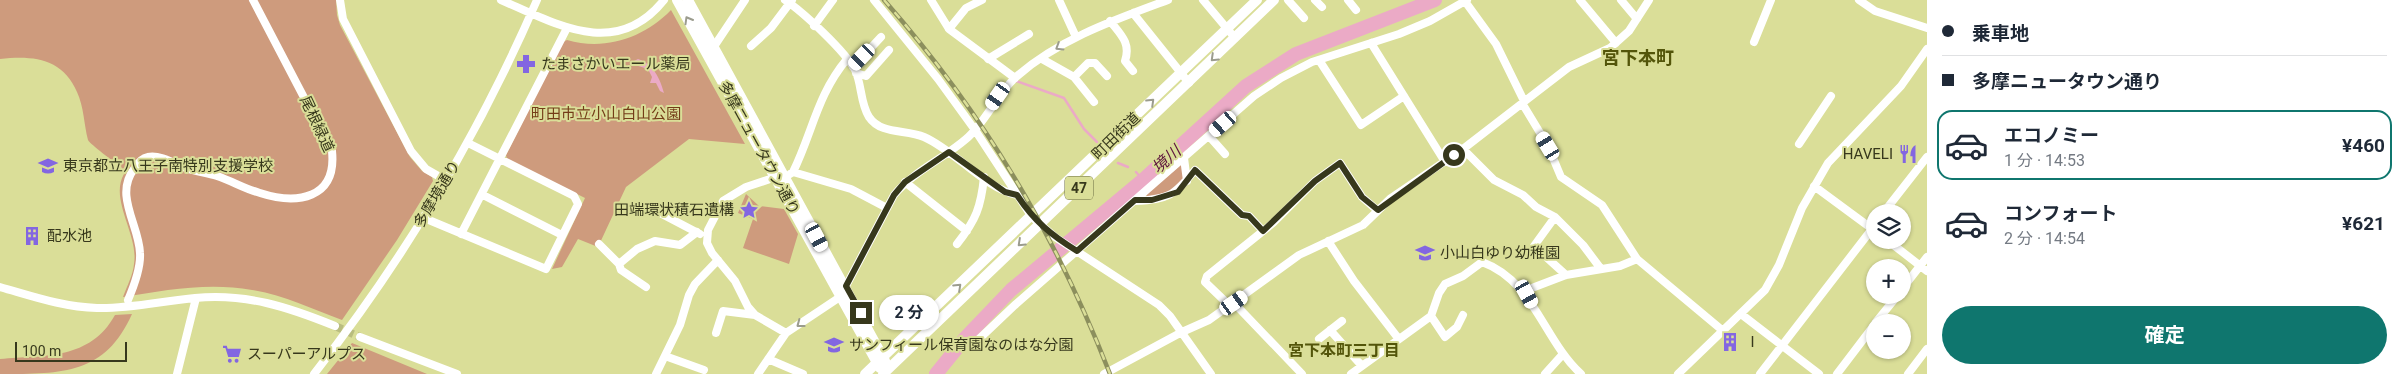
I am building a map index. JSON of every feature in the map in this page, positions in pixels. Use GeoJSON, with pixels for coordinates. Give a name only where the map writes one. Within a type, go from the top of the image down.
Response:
{"type":"FeatureCollection","features":[{"type":"Feature","properties":{"kind":"main road","name":"多摩ニュータウン通り"},"geometry":{"type":"LineString","coordinates":[[676,0],[784,175],[840,296],[880,360]]}},
{"type":"Feature","properties":{"kind":"main road","name":"多摩ニュータウン通り"},"geometry":{"type":"LineString","coordinates":[[688,0],[846,286],[885,373]]}},
{"type":"Feature","properties":{"kind":"main road","name":"町田街道"},"geometry":{"type":"LineString","coordinates":[[865,374],[1032,217],[1257,0]]}},
{"type":"Feature","properties":{"kind":"main road","name":"町田街道"},"geometry":{"type":"LineString","coordinates":[[885,373],[1274,0]]}},
{"type":"Feature","properties":{"kind":"street","name":"尾根緑道"},"geometry":{"type":"LineString","coordinates":[[128,300],[140,261],[140,252],[128,205],[127,184],[129,176],[140,161],[149,157],[160,159],[219,176],[261,194],[301,199],[313,196],[329,178],[333,165],[332,151],[253,0]]}},
{"type":"Feature","properties":{"kind":"street"},"geometry":{"type":"LineString","coordinates":[[340,0],[343,19],[411,151],[426,169],[446,180]]}},
{"type":"Feature","properties":{"kind":"street"},"geometry":{"type":"LineString","coordinates":[[501,0],[566,28],[589,33],[615,31],[636,23],[663,2]]}},
{"type":"Feature","properties":{"kind":"street","name":"多摩境通り"},"geometry":{"type":"LineString","coordinates":[[314,374],[358,316],[424,218],[468,143],[537,0]]}},
{"type":"Feature","properties":{"kind":"street"},"geometry":{"type":"LineString","coordinates":[[714,48],[745,0]]}},
{"type":"Feature","properties":{"kind":"street"},"geometry":{"type":"LineString","coordinates":[[814,26],[833,0]]}},
{"type":"Feature","properties":{"kind":"street"},"geometry":{"type":"LineString","coordinates":[[874,0],[938,78],[975,130],[1032,217],[1055,237],[1159,305],[1182,332],[1211,374]]}},
{"type":"Feature","properties":{"kind":"street"},"geometry":{"type":"LineString","coordinates":[[931,0],[949,29],[988,60],[1015,78]]}},
{"type":"Feature","properties":{"kind":"street"},"geometry":{"type":"LineString","coordinates":[[949,29],[966,8],[982,0]]}},
{"type":"Feature","properties":{"kind":"street"},"geometry":{"type":"LineString","coordinates":[[1059,0],[1076,37]]}},
{"type":"Feature","properties":{"kind":"street"},"geometry":{"type":"LineString","coordinates":[[846,286],[887,208],[905,182],[949,152],[975,130],[1015,78],[1076,37],[1110,21],[1168,0]]}},
{"type":"Feature","properties":{"kind":"street"},"geometry":{"type":"LineString","coordinates":[[1203,0],[1236,38]]}},
{"type":"Feature","properties":{"kind":"street"},"geometry":{"type":"LineString","coordinates":[[1288,0],[1304,18]]}},
{"type":"Feature","properties":{"kind":"street"},"geometry":{"type":"LineString","coordinates":[[1314,0],[1322,7]]}},
{"type":"Feature","properties":{"kind":"street"},"geometry":{"type":"LineString","coordinates":[[1348,0],[1356,10]]}},
{"type":"Feature","properties":{"kind":"street"},"geometry":{"type":"LineString","coordinates":[[980,339],[1076,251],[1254,96],[1281,78],[1319,60],[1371,43],[1430,20],[1465,0],[1496,44],[1523,102],[1548,146],[1561,177],[1602,205],[1637,259],[1722,330]]}},
{"type":"Feature","properties":{"kind":"street"},"geometry":{"type":"LineString","coordinates":[[1580,0],[1616,43]]}},
{"type":"Feature","properties":{"kind":"street"},"geometry":{"type":"LineString","coordinates":[[1620,0],[1637,19]]}},
{"type":"Feature","properties":{"kind":"street"},"geometry":{"type":"LineString","coordinates":[[1104,374],[1182,332],[1209,320],[1299,255],[1363,225],[1391,198],[1463,149],[1569,67],[1610,48],[1629,31],[1649,0]]}},
{"type":"Feature","properties":{"kind":"street"},"geometry":{"type":"LineString","coordinates":[[1754,42],[1771,0]]}},
{"type":"Feature","properties":{"kind":"street"},"geometry":{"type":"LineString","coordinates":[[1859,0],[1875,12],[1927,28]]}},
{"type":"Feature","properties":{"kind":"street"},"geometry":{"type":"LineString","coordinates":[[751,46],[771,28],[789,1],[847,59],[855,70],[865,108],[876,124],[888,129],[924,137],[949,152],[1005,192],[1017,195]]}},
{"type":"Feature","properties":{"kind":"street"},"geometry":{"type":"LineString","coordinates":[[1133,13],[1188,83]]}},
{"type":"Feature","properties":{"kind":"street"},"geometry":{"type":"LineString","coordinates":[[1110,21],[1127,44],[1128,51],[1125,62],[1132,70]]}},
{"type":"Feature","properties":{"kind":"street"},"geometry":{"type":"LineString","coordinates":[[461,234],[483,195],[566,28]]}},
{"type":"Feature","properties":{"kind":"street"},"geometry":{"type":"LineString","coordinates":[[988,60],[1030,34]]}},
{"type":"Feature","properties":{"kind":"street"},"geometry":{"type":"LineString","coordinates":[[855,70],[881,38]]}},
{"type":"Feature","properties":{"kind":"street"},"geometry":{"type":"LineString","coordinates":[[1371,43],[1445,162]]}},
{"type":"Feature","properties":{"kind":"street"},"geometry":{"type":"LineString","coordinates":[[1678,374],[1722,330],[1757,299],[1772,279],[1814,186],[1831,160],[1901,86],[1927,49]]}},
{"type":"Feature","properties":{"kind":"street"},"geometry":{"type":"LineString","coordinates":[[855,70],[866,76],[889,50]]}},
{"type":"Feature","properties":{"kind":"street"},"geometry":{"type":"LineString","coordinates":[[784,175],[810,132],[817,107],[828,84],[847,59]]}},
{"type":"Feature","properties":{"kind":"street"},"geometry":{"type":"LineString","coordinates":[[1042,59],[1074,77],[1094,102]]}},
{"type":"Feature","properties":{"kind":"street"},"geometry":{"type":"LineString","coordinates":[[1319,60],[1361,124],[1404,96]]}},
{"type":"Feature","properties":{"kind":"street"},"geometry":{"type":"LineString","coordinates":[[1074,77],[1088,63],[1095,62],[1108,76]]}},
{"type":"Feature","properties":{"kind":"street"},"geometry":{"type":"LineString","coordinates":[[1799,144],[1831,96]]}},
{"type":"Feature","properties":{"kind":"street"},"geometry":{"type":"LineString","coordinates":[[1209,136],[1225,154]]}},
{"type":"Feature","properties":{"kind":"street"},"geometry":{"type":"LineString","coordinates":[[424,218],[546,269],[578,204],[574,196],[468,143]]}},
{"type":"Feature","properties":{"kind":"street"},"geometry":{"type":"LineString","coordinates":[[1463,149],[1494,180],[1523,195],[1536,207],[1555,218],[1583,245],[1601,269]]}},
{"type":"Feature","properties":{"kind":"street"},"geometry":{"type":"LineString","coordinates":[[1890,204],[1927,157]]}},
{"type":"Feature","properties":{"kind":"street"},"geometry":{"type":"LineString","coordinates":[[1184,158],[1187,181]]}},
{"type":"Feature","properties":{"kind":"street"},"geometry":{"type":"LineString","coordinates":[[1302,374],[1232,304],[1205,282],[1207,276],[1263,231],[1315,181],[1340,163],[1362,197],[1378,210]]}},
{"type":"Feature","properties":{"kind":"street"},"geometry":{"type":"LineString","coordinates":[[1135,200],[1166,197],[1178,192],[1195,170],[1242,215],[1249,216],[1263,231]]}},
{"type":"Feature","properties":{"kind":"street"},"geometry":{"type":"LineString","coordinates":[[786,333],[755,315],[748,307],[735,281],[707,243],[707,236],[714,216],[723,201],[746,187],[784,175],[851,189],[887,208]]}},
{"type":"Feature","properties":{"kind":"street"},"geometry":{"type":"LineString","coordinates":[[957,244],[980,209],[984,177]]}},
{"type":"Feature","properties":{"kind":"street"},"geometry":{"type":"LineString","coordinates":[[905,182],[967,231]]}},
{"type":"Feature","properties":{"kind":"street"},"geometry":{"type":"LineString","coordinates":[[1814,186],[1866,222]]}},
{"type":"Feature","properties":{"kind":"street"},"geometry":{"type":"LineString","coordinates":[[483,195],[562,235]]}},
{"type":"Feature","properties":{"kind":"street"},"geometry":{"type":"LineString","coordinates":[[658,212],[707,236]]}},
{"type":"Feature","properties":{"kind":"street"},"geometry":{"type":"LineString","coordinates":[[1555,218],[1534,246],[1566,276]]}},
{"type":"Feature","properties":{"kind":"street"},"geometry":{"type":"LineString","coordinates":[[619,264],[637,249],[655,241],[680,245],[697,232]]}},
{"type":"Feature","properties":{"kind":"street"},"geometry":{"type":"LineString","coordinates":[[1760,374],[1866,238]]}},
{"type":"Feature","properties":{"kind":"street"},"geometry":{"type":"LineString","coordinates":[[1328,241],[1354,281],[1398,338]]}},
{"type":"Feature","properties":{"kind":"street"},"geometry":{"type":"LineString","coordinates":[[599,244],[619,264],[621,270],[646,287]]}},
{"type":"Feature","properties":{"kind":"street"},"geometry":{"type":"LineString","coordinates":[[1899,249],[1924,268]]}},
{"type":"Feature","properties":{"kind":"street"},"geometry":{"type":"LineString","coordinates":[[1911,280],[1924,268],[1927,257]]}},
{"type":"Feature","properties":{"kind":"street"},"geometry":{"type":"LineString","coordinates":[[1524,291],[1566,276],[1620,266],[1637,259]]}},
{"type":"Feature","properties":{"kind":"street"},"geometry":{"type":"LineString","coordinates":[[656,374],[680,325],[688,295],[695,284],[718,260]]}},
{"type":"Feature","properties":{"kind":"street"},"geometry":{"type":"LineString","coordinates":[[1351,374],[1398,338],[1432,316],[1439,293],[1445,284],[1463,276],[1482,262],[1492,266],[1524,291],[1563,354],[1581,374]]}},
{"type":"Feature","properties":{"kind":"street"},"geometry":{"type":"LineString","coordinates":[[0,287],[49,301],[96,308],[223,296],[258,300],[292,309],[335,326]]}},
{"type":"Feature","properties":{"kind":"street"},"geometry":{"type":"LineString","coordinates":[[758,374],[786,333],[840,296]]}},
{"type":"Feature","properties":{"kind":"street"},"geometry":{"type":"LineString","coordinates":[[177,374],[196,298]]}},
{"type":"Feature","properties":{"kind":"street"},"geometry":{"type":"LineString","coordinates":[[1883,314],[1891,304]]}},
{"type":"Feature","properties":{"kind":"street"},"geometry":{"type":"LineString","coordinates":[[716,333],[723,311],[755,315]]}},
{"type":"Feature","properties":{"kind":"street"},"geometry":{"type":"LineString","coordinates":[[1741,314],[1819,374]]}},
{"type":"Feature","properties":{"kind":"street"},"geometry":{"type":"LineString","coordinates":[[1432,316],[1445,337],[1457,327],[1463,315]]}},
{"type":"Feature","properties":{"kind":"street"},"geometry":{"type":"LineString","coordinates":[[1319,339],[1342,321]]}},
{"type":"Feature","properties":{"kind":"street"},"geometry":{"type":"LineString","coordinates":[[1330,330],[1362,366]]}},
{"type":"Feature","properties":{"kind":"street"},"geometry":{"type":"LineString","coordinates":[[1836,374],[1866,336]]}},
{"type":"Feature","properties":{"kind":"street"},"geometry":{"type":"LineString","coordinates":[[360,337],[457,374]]}},
{"type":"Feature","properties":{"kind":"street"},"geometry":{"type":"LineString","coordinates":[[1908,374],[1927,349]]}},
{"type":"Feature","properties":{"kind":"street"},"geometry":{"type":"LineString","coordinates":[[1545,374],[1563,354]]}},
{"type":"Feature","properties":{"kind":"street"},"geometry":{"type":"LineString","coordinates":[[665,356],[704,370]]}},
{"type":"Feature","properties":{"kind":"street"},"geometry":{"type":"LineString","coordinates":[[768,358],[803,374]]}},
{"type":"Feature","properties":{"kind":"green space"},"geometry":{"type":"Polygon","coordinates":[[[0,0],[336,0],[340,25],[410,157],[422,171],[432,177],[433,181],[397,240],[342,320],[275,295],[236,288],[187,288],[123,297],[134,264],[134,253],[120,195],[120,184],[124,174],[121,166],[88,140],[83,110],[77,92],[64,72],[45,61],[24,58],[0,59],[0,0]]]}},
{"type":"Feature","properties":{"kind":"green space","name":"町田市立小山白山公園"},"geometry":{"type":"Polygon","coordinates":[[[671,10],[745,144],[689,139],[626,187],[598,247],[578,239],[562,267],[552,269],[585,198],[507,159],[506,155],[563,42],[567,40],[595,44],[623,40],[649,28],[671,10]]]}},
{"type":"Feature","properties":{"kind":"green space"},"geometry":{"type":"Polygon","coordinates":[[[1182,164],[1184,180],[1167,194],[1147,197],[1146,194],[1182,164]]]}},
{"type":"Feature","properties":{"kind":"green space"},"geometry":{"type":"Polygon","coordinates":[[[746,194],[759,206],[784,209],[798,234],[789,264],[743,248],[753,219],[738,213],[746,194]]]}},
{"type":"Feature","properties":{"kind":"green space"},"geometry":{"type":"Polygon","coordinates":[[[132,314],[121,334],[109,349],[95,359],[80,366],[63,371],[44,373],[0,374],[0,359],[50,355],[79,348],[105,330],[115,315],[132,314]]]}},
{"type":"Feature","properties":{"kind":"green space"},"geometry":{"type":"Polygon","coordinates":[[[352,343],[427,374],[327,374],[352,343]]]}},
{"type":"Feature","properties":{"kind":"shaded area"},"geometry":{"type":"Polygon","coordinates":[[[638,59],[652,68],[664,93],[660,91],[656,83],[650,83],[652,77],[648,69],[635,65],[634,61],[638,59]]]}},
{"type":"Feature","properties":{"kind":"waterway","name":"境川"},"geometry":{"type":"LineString","coordinates":[[936,374],[966,337],[1011,290],[1143,180],[1246,86],[1296,54],[1435,0]]}},
{"type":"Feature","properties":{"kind":"waterway"},"geometry":{"type":"LineString","coordinates":[[1016,81],[1064,98],[1084,129],[1097,142]]}},
{"type":"Feature","properties":{"kind":"waterway"},"geometry":{"type":"LineString","coordinates":[[1118,163],[1128,167]]}},
{"type":"Feature","properties":{"kind":"waterway"},"geometry":{"type":"LineString","coordinates":[[1136,172],[1143,180]]}},
{"type":"Feature","properties":{"kind":"tunnel"},"geometry":{"type":"LineString","coordinates":[[335,326],[360,337]]}},
{"type":"Feature","properties":{"kind":"railway"},"geometry":{"type":"LineString","coordinates":[[884,0],[954,87],[1014,177],[1066,272],[1110,374]]}},
{"type":"Feature","properties":{"kind":"place","name":"たまさかいエール薬局"},"geometry":{"type":"Point","coordinates":[526,64]}},
{"type":"Feature","properties":{"kind":"place","name":"HAVELI"},"geometry":{"type":"Point","coordinates":[1908,154]}},
{"type":"Feature","properties":{"kind":"place","name":"東京都立八王子南特別支援学校"},"geometry":{"type":"Point","coordinates":[48,166]}},
{"type":"Feature","properties":{"kind":"place","name":"田端環状積石遺構"},"geometry":{"type":"Point","coordinates":[749,210]}},
{"type":"Feature","properties":{"kind":"place","name":"配水池"},"geometry":{"type":"Point","coordinates":[32,236]}},
{"type":"Feature","properties":{"kind":"place","name":"小山白ゆり幼稚園"},"geometry":{"type":"Point","coordinates":[1425,253]}},
{"type":"Feature","properties":{"kind":"place","name":"Ⅰ"},"geometry":{"type":"Point","coordinates":[1730,342]}},
{"type":"Feature","properties":{"kind":"place","name":"サンフィール保育園なのはな分園"},"geometry":{"type":"Point","coordinates":[834,345]}},
{"type":"Feature","properties":{"kind":"place","name":"スーパーアルプス"},"geometry":{"type":"Point","coordinates":[232,354]}},
{"type":"Feature","properties":{"kind":"district","name":"宮下本町"},"geometry":{"type":"Point","coordinates":[1638,58]}},
{"type":"Feature","properties":{"kind":"district","name":"宮下本町三丁目"},"geometry":{"type":"Point","coordinates":[1344,350]}},
{"type":"Feature","properties":{"kind":"route"},"geometry":{"type":"LineString","coordinates":[[861,313],[846,286],[879,222],[894,195],[905,182],[949,152],[1005,192],[1017,195],[1040,225],[1077,251],[1135,200],[1152,200],[1178,192],[1195,170],[1242,215],[1249,216],[1263,231],[1315,181],[1340,163],[1350,175],[1362,197],[1378,210],[1391,198],[1454,155]]}}]}
